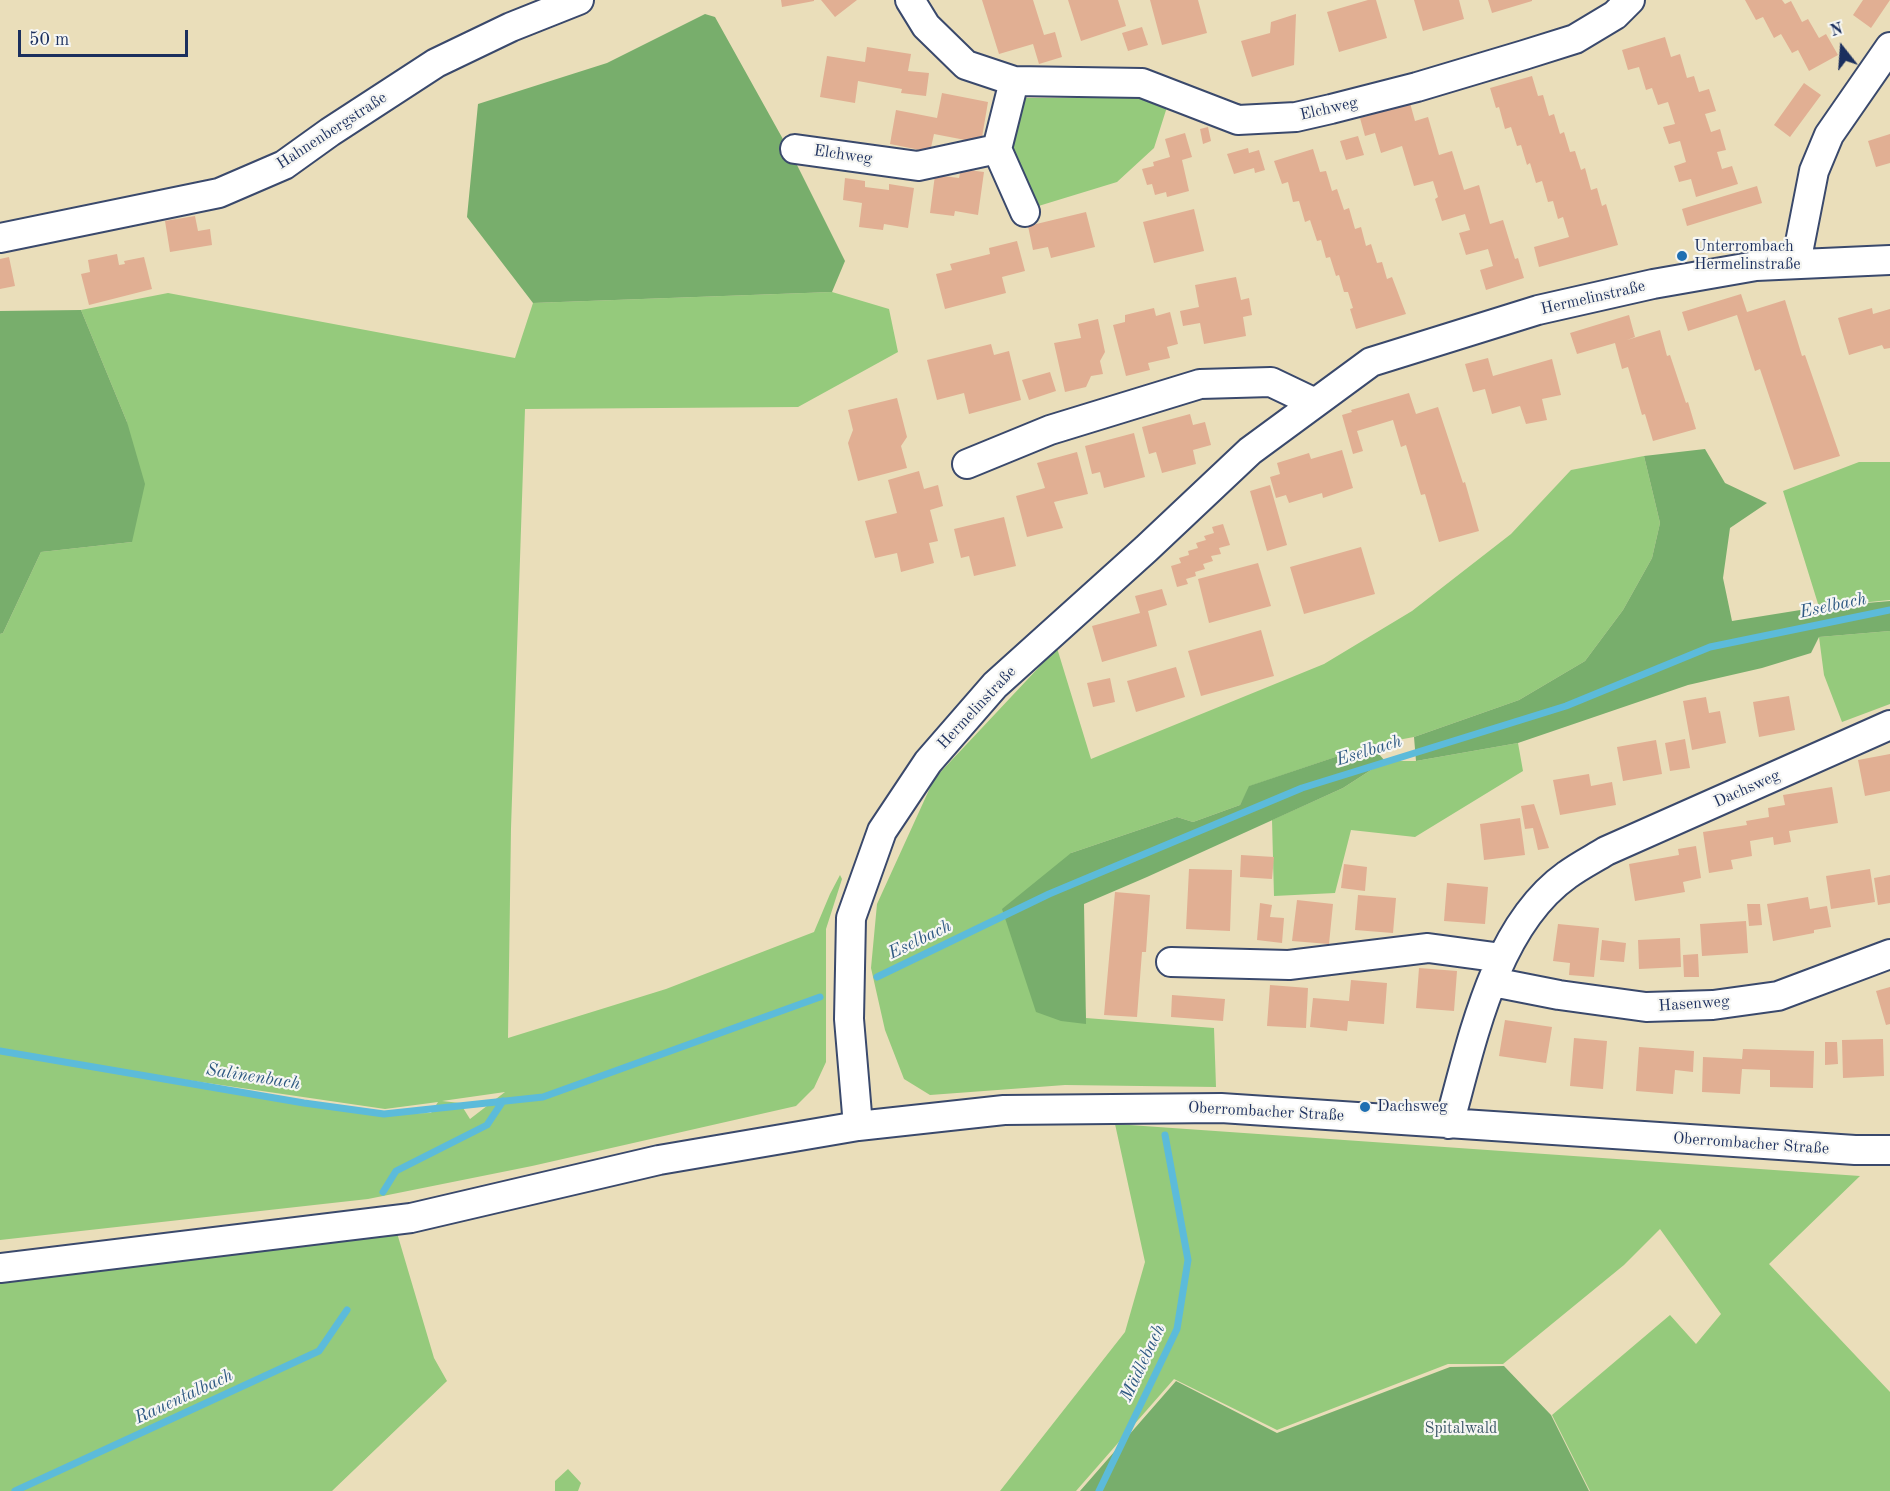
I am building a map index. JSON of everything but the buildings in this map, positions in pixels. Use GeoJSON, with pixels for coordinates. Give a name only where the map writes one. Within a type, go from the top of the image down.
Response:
{"type":"FeatureCollection","features":[{"type":"Feature","properties":{"kind":"street","name":"Hahnenbergstraße"},"geometry":{"type":"LineString","coordinates":[[0,238],[219,193],[284,165],[436,63],[511,27],[579,0]]}},
{"type":"Feature","properties":{"kind":"street","name":"Elchweg"},"geometry":{"type":"LineString","coordinates":[[910,0],[926,26],[966,65],[1014,81],[1142,83],[1238,120],[1296,117],[1417,87],[1575,39],[1615,15],[1630,0]]}},
{"type":"Feature","properties":{"kind":"street"},"geometry":{"type":"LineString","coordinates":[[1796,263],[1814,171],[1829,135],[1890,47]]}},
{"type":"Feature","properties":{"kind":"street"},"geometry":{"type":"LineString","coordinates":[[1014,81],[997,149],[1025,212]]}},
{"type":"Feature","properties":{"kind":"street","name":"Elchweg"},"geometry":{"type":"LineString","coordinates":[[795,149],[918,166],[997,149]]}},
{"type":"Feature","properties":{"kind":"street","name":"Hermelinstraße"},"geometry":{"type":"LineString","coordinates":[[858,1126],[849,1018],[851,918],[882,831],[928,762],[995,685],[1146,549],[1250,451],[1371,362],[1538,310],[1653,284],[1756,266],[1890,260]]}},
{"type":"Feature","properties":{"kind":"street"},"geometry":{"type":"LineString","coordinates":[[967,464],[1050,430],[1200,384],[1271,382],[1315,403]]}},
{"type":"Feature","properties":{"kind":"street","name":"Dachsweg"},"geometry":{"type":"LineString","coordinates":[[1449,1124],[1475,1030],[1497,970],[1516,931],[1539,902],[1566,876],[1606,850],[1890,725]]}},
{"type":"Feature","properties":{"kind":"street","name":"Hasenweg"},"geometry":{"type":"LineString","coordinates":[[1171,962],[1289,965],[1428,948],[1497,970],[1559,995],[1646,1007],[1713,1005],[1778,996],[1890,954]]}},
{"type":"Feature","properties":{"kind":"street","name":"Oberrombacher Straße"},"geometry":{"type":"LineString","coordinates":[[0,1268],[411,1218],[660,1160],[858,1126],[1004,1110],[1221,1108],[1855,1150],[1890,1150]]}},
{"type":"Feature","properties":{"kind":"green space"},"geometry":{"type":"Polygon","coordinates":[[[705,14],[715,17],[794,159],[845,261],[832,292],[533,303],[467,217],[478,104],[607,63],[705,14]]]}},
{"type":"Feature","properties":{"kind":"green space"},"geometry":{"type":"Polygon","coordinates":[[[1020,98],[1137,98],[1167,107],[1154,148],[1117,182],[1032,208],[1009,146],[1020,98]]]}},
{"type":"Feature","properties":{"kind":"green space"},"geometry":{"type":"Polygon","coordinates":[[[832,292],[889,309],[898,352],[798,407],[525,409],[511,828],[508,1038],[666,989],[814,932],[840,875],[842,879],[826,929],[826,1062],[814,1088],[796,1106],[532,1166],[368,1199],[0,1240],[0,634],[3,633],[41,552],[132,542],[127,422],[81,310],[168,293],[515,358],[533,303],[832,292]],[[91,1066],[304,1103],[384,1114],[431,1113],[438,1102],[385,1109],[91,1066]],[[505,1092],[442,1101],[460,1103],[470,1119],[505,1092]]]}},
{"type":"Feature","properties":{"kind":"green space"},"geometry":{"type":"Polygon","coordinates":[[[81,310],[127,422],[145,484],[132,542],[41,552],[3,633],[0,634],[0,311],[81,310]]]}},
{"type":"Feature","properties":{"kind":"green space"},"geometry":{"type":"Polygon","coordinates":[[[1705,449],[1725,483],[1767,503],[1730,528],[1723,578],[1732,621],[1819,607],[1890,601],[1890,631],[1819,637],[1811,653],[1762,668],[1688,685],[1518,743],[1416,761],[1414,737],[1519,700],[1585,661],[1623,610],[1652,558],[1660,523],[1644,456],[1705,449]]]}},
{"type":"Feature","properties":{"kind":"green space"},"geometry":{"type":"Polygon","coordinates":[[[1644,456],[1660,523],[1652,558],[1623,610],[1585,661],[1519,700],[1414,737],[1371,745],[1250,786],[1240,805],[1193,822],[1177,817],[1071,853],[1086,1018],[1214,1028],[1216,1087],[1065,1085],[930,1095],[904,1079],[885,1030],[871,968],[877,904],[934,779],[1057,648],[1091,759],[1324,664],[1412,611],[1511,534],[1571,470],[1644,456]]]}},
{"type":"Feature","properties":{"kind":"green space"},"geometry":{"type":"Polygon","coordinates":[[[1859,462],[1890,462],[1890,600],[1819,607],[1783,491],[1859,462]]]}},
{"type":"Feature","properties":{"kind":"green space"},"geometry":{"type":"Polygon","coordinates":[[[1890,631],[1890,704],[1842,722],[1824,675],[1819,637],[1890,631]]]}},
{"type":"Feature","properties":{"kind":"green space"},"geometry":{"type":"Polygon","coordinates":[[[1518,743],[1523,771],[1415,837],[1351,830],[1335,893],[1274,896],[1272,820],[1343,788],[1385,761],[1416,761],[1518,743]]]}},
{"type":"Feature","properties":{"kind":"green space"},"geometry":{"type":"Polygon","coordinates":[[[1371,745],[1385,761],[1343,788],[1084,904],[1086,1024],[1061,1021],[1036,1012],[1002,909],[1071,853],[1177,817],[1193,822],[1240,805],[1249,786],[1371,745]]]}},
{"type":"Feature","properties":{"kind":"green space"},"geometry":{"type":"Polygon","coordinates":[[[1115,1124],[1860,1176],[1769,1264],[1890,1392],[1890,1491],[1590,1491],[1552,1415],[1670,1315],[1696,1344],[1721,1314],[1660,1229],[1624,1265],[1503,1364],[1448,1364],[1277,1430],[1174,1379],[1076,1491],[1000,1491],[1125,1332],[1145,1262],[1115,1124]]]}},
{"type":"Feature","properties":{"kind":"green space"},"geometry":{"type":"Polygon","coordinates":[[[397,1233],[434,1358],[447,1381],[332,1491],[0,1491],[0,1278],[397,1233]]]}},
{"type":"Feature","properties":{"kind":"green space","name":"Spitalwald"},"geometry":{"type":"Polygon","coordinates":[[[1504,1366],[1551,1415],[1589,1491],[1080,1491],[1176,1381],[1277,1433],[1450,1367],[1504,1366]]]}},
{"type":"Feature","properties":{"kind":"green space"},"geometry":{"type":"Polygon","coordinates":[[[568,1469],[581,1483],[578,1491],[555,1491],[555,1481],[568,1469]]]}},
{"type":"Feature","properties":{"kind":"waterway","name":"Eselbach"},"geometry":{"type":"LineString","coordinates":[[877,977],[1049,894],[1302,788],[1566,706],[1710,647],[1890,610]]}},
{"type":"Feature","properties":{"kind":"waterway","name":"Salinenbach"},"geometry":{"type":"LineString","coordinates":[[0,1051],[304,1103],[384,1114],[543,1097],[820,997]]}},
{"type":"Feature","properties":{"kind":"waterway","name":"Rauentalbach"},"geometry":{"type":"LineString","coordinates":[[383,1192],[396,1171],[487,1125],[503,1101]]}},
{"type":"Feature","properties":{"kind":"waterway","name":"Mädlebach"},"geometry":{"type":"LineString","coordinates":[[1099,1491],[1177,1329],[1188,1260],[1165,1135]]}},
{"type":"Feature","properties":{"kind":"waterway","name":"Rauentalbach"},"geometry":{"type":"LineString","coordinates":[[15,1491],[319,1351],[347,1310]]}},
{"type":"Feature","properties":{"kind":"place","name":"Unterrombach Hermelinstraße"},"geometry":{"type":"Point","coordinates":[1682,256]}},
{"type":"Feature","properties":{"kind":"place","name":"Dachsweg"},"geometry":{"type":"Point","coordinates":[1365,1107]}}]}
